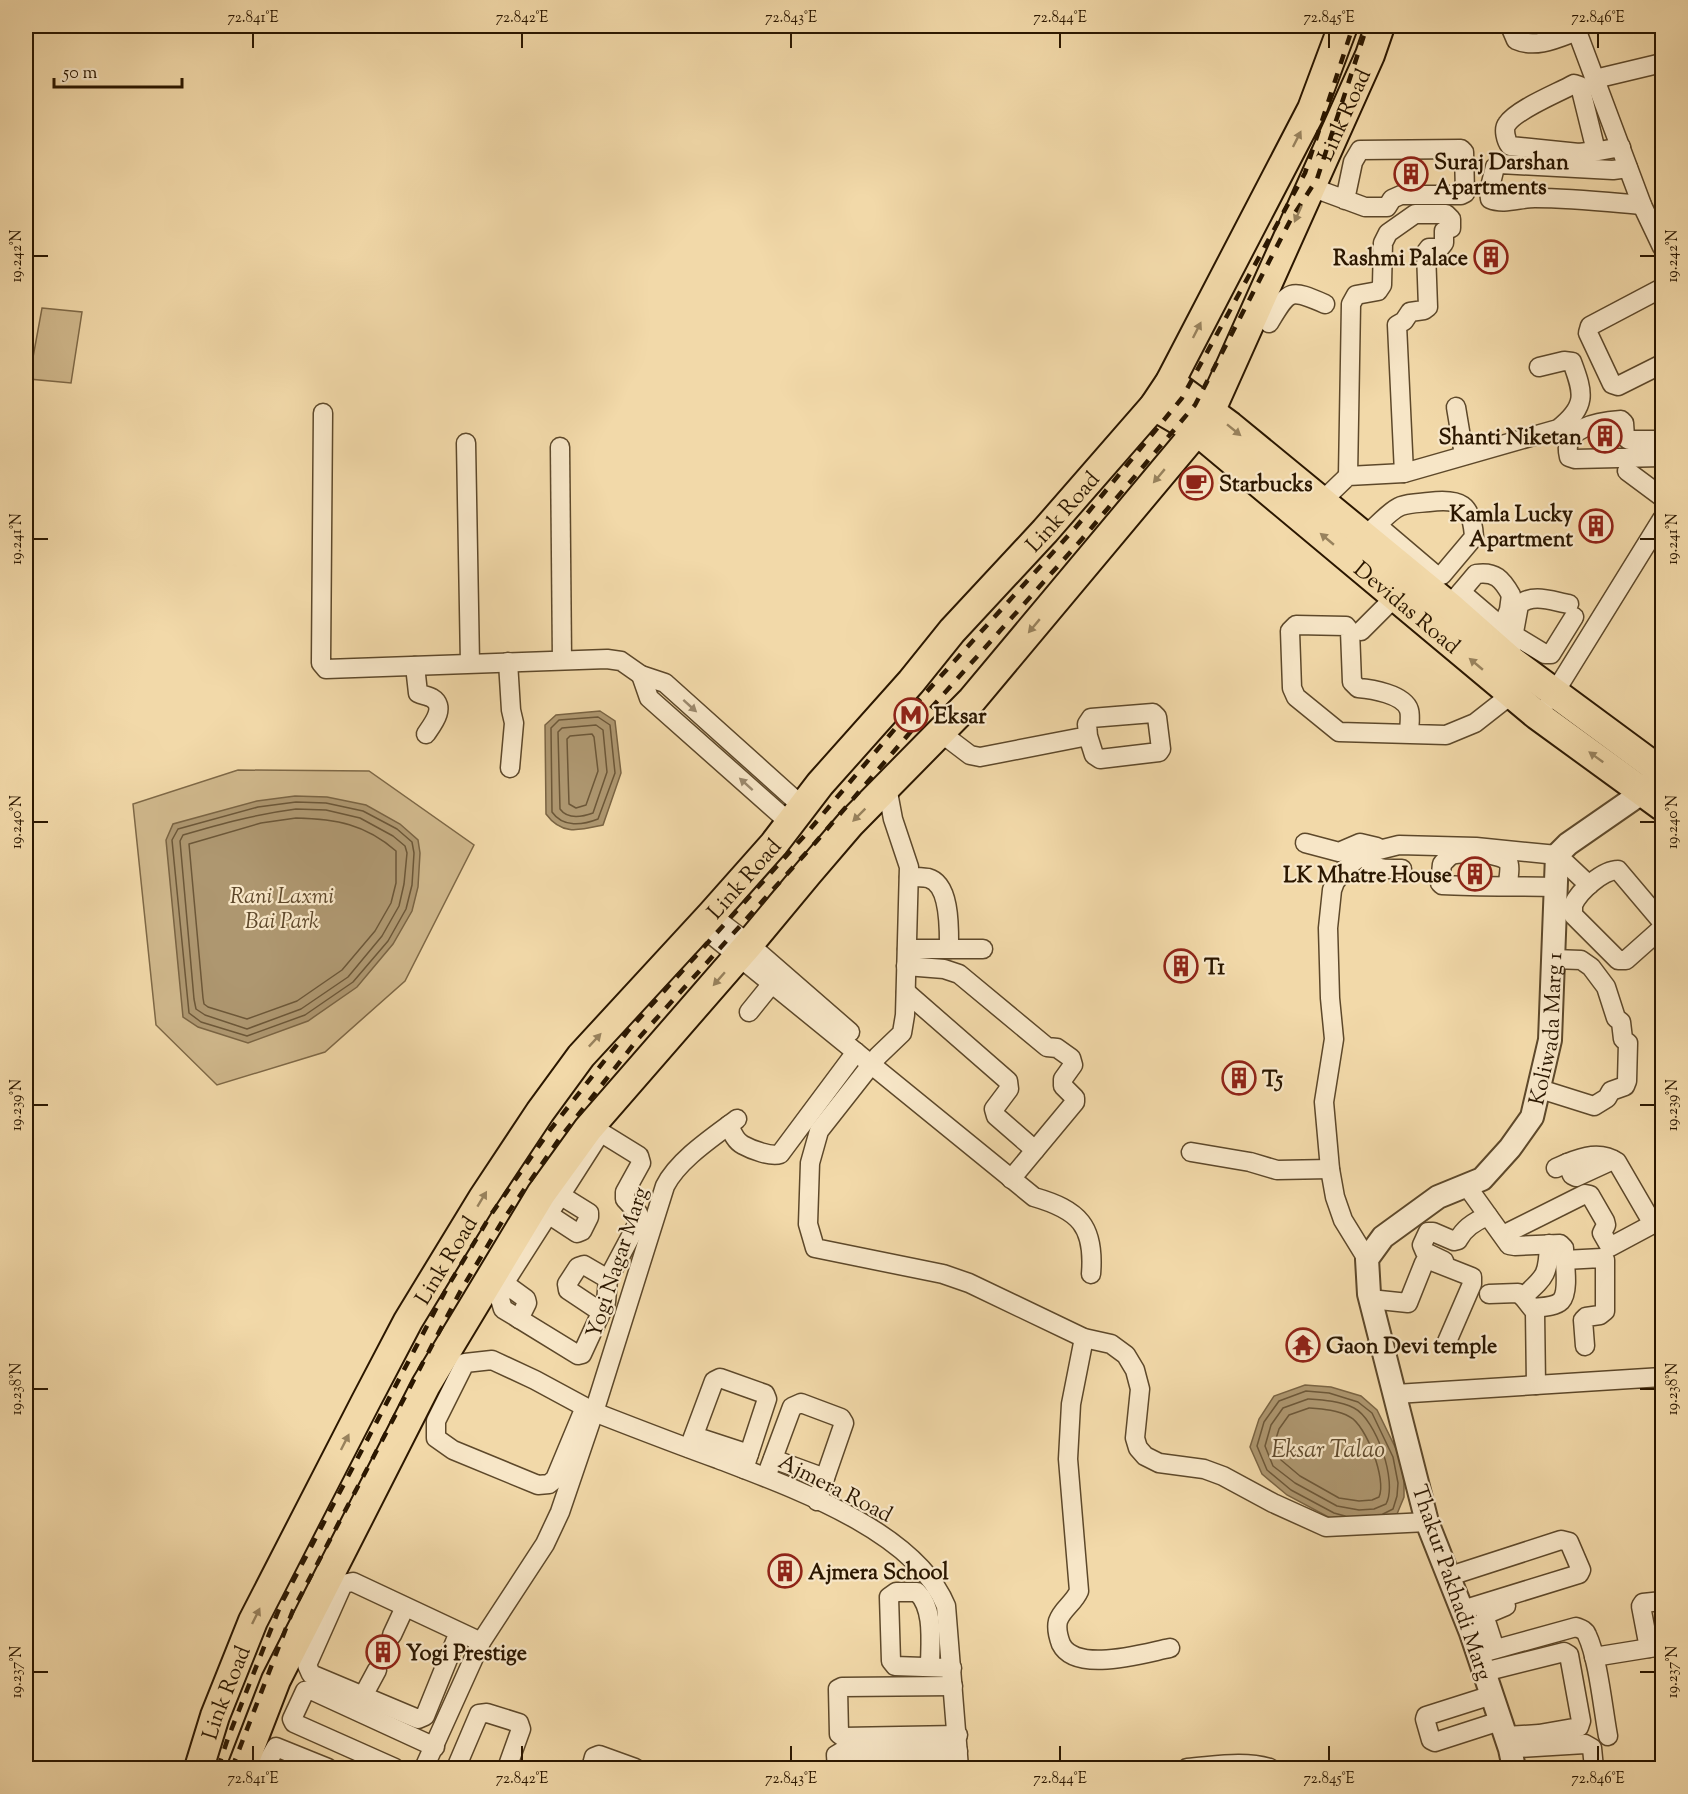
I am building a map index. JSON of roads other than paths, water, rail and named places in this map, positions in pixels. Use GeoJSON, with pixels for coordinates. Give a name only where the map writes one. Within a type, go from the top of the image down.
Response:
{"type":"FeatureCollection","features":[{"type":"Feature","properties":{"kind":"main road","name":"Link Road"},"geometry":{"type":"LineString","coordinates":[[199,1768],[215,1716],[253,1621],[408,1321],[508,1158],[574,1065],[706,920],[952,631],[1045,531],[1154,406],[1170,382],[1312,109],[1343,26]]}},
{"type":"Feature","properties":{"kind":"main road","name":"Link Road"},"geometry":{"type":"LineString","coordinates":[[242,1768],[264,1742],[276,1680],[424,1417],[541,1194],[588,1129],[843,832],[972,700],[1203,421],[1266,321],[1311,187],[1370,55],[1380,26]]}},
{"type":"Feature","properties":{"kind":"main road"},"geometry":{"type":"LineString","coordinates":[[1170,382],[1203,421],[1322,502],[1371,531],[1455,599],[1504,641],[1546,705],[1657,785]]}},
{"type":"Feature","properties":{"kind":"main road","name":"Devidas Road"},"geometry":{"type":"LineString","coordinates":[[1154,406],[1203,421],[1395,597],[1512,694],[1546,705]]}},
{"type":"Feature","properties":{"kind":"street"},"geometry":{"type":"LineString","coordinates":[[1510,26],[1516,40],[1525,44],[1539,43],[1576,28],[1642,205],[1662,246]]}},
{"type":"Feature","properties":{"kind":"street"},"geometry":{"type":"LineString","coordinates":[[1595,79],[1662,63]]}},
{"type":"Feature","properties":{"kind":"street"},"geometry":{"type":"LineString","coordinates":[[1596,151],[1580,86],[1574,84],[1526,108],[1505,127],[1507,142],[1510,146],[1579,153],[1596,151],[1621,147]]}},
{"type":"Feature","properties":{"kind":"street"},"geometry":{"type":"LineString","coordinates":[[1311,187],[1345,200],[1365,207],[1387,207],[1392,199],[1401,195],[1461,195],[1465,194],[1464,152],[1461,149],[1360,150],[1353,162],[1345,200]]}},
{"type":"Feature","properties":{"kind":"street"},"geometry":{"type":"LineString","coordinates":[[1628,168],[1613,170],[1500,164],[1495,167],[1488,191],[1490,200],[1495,202],[1534,197],[1642,205]]}},
{"type":"Feature","properties":{"kind":"street"},"geometry":{"type":"LineString","coordinates":[[1348,476],[1351,304],[1356,295],[1378,291],[1382,285],[1383,243],[1388,232],[1415,214],[1446,214],[1451,219],[1451,228],[1444,231],[1444,243],[1440,248],[1428,248],[1426,252],[1428,307],[1424,310],[1410,312],[1404,321],[1396,325],[1404,473]]}},
{"type":"Feature","properties":{"kind":"street"},"geometry":{"type":"LineString","coordinates":[[1662,288],[1590,326],[1587,333],[1612,384],[1618,386],[1662,364]]}},
{"type":"Feature","properties":{"kind":"street"},"geometry":{"type":"LineString","coordinates":[[1266,321],[1284,298],[1292,294],[1302,293],[1326,304]]}},
{"type":"Feature","properties":{"kind":"street"},"geometry":{"type":"LineString","coordinates":[[1322,502],[1348,476],[1404,473],[1558,429],[1569,420],[1582,399],[1582,387],[1572,362],[1564,361],[1539,367]]}},
{"type":"Feature","properties":{"kind":"street"},"geometry":{"type":"LineString","coordinates":[[1456,407],[1464,455]]}},
{"type":"Feature","properties":{"kind":"street"},"geometry":{"type":"LineString","coordinates":[[323,413],[321,663],[326,669],[561,660],[621,660],[641,675],[650,698],[796,815]]}},
{"type":"Feature","properties":{"kind":"street"},"geometry":{"type":"LineString","coordinates":[[466,443],[470,663]]}},
{"type":"Feature","properties":{"kind":"street"},"geometry":{"type":"LineString","coordinates":[[560,447],[561,660]]}},
{"type":"Feature","properties":{"kind":"street"},"geometry":{"type":"LineString","coordinates":[[1626,471],[1662,497]]}},
{"type":"Feature","properties":{"kind":"street"},"geometry":{"type":"LineString","coordinates":[[1371,531],[1399,507],[1446,500],[1460,503],[1470,513],[1474,537],[1442,575],[1437,576],[1409,562]]}},
{"type":"Feature","properties":{"kind":"street"},"geometry":{"type":"LineString","coordinates":[[1546,705],[1662,519]]}},
{"type":"Feature","properties":{"kind":"street"},"geometry":{"type":"LineString","coordinates":[[1455,599],[1476,574],[1486,572],[1494,574],[1511,594],[1504,641]]}},
{"type":"Feature","properties":{"kind":"street"},"geometry":{"type":"LineString","coordinates":[[1361,631],[1395,597]]}},
{"type":"Feature","properties":{"kind":"street"},"geometry":{"type":"LineString","coordinates":[[1504,641],[1519,605],[1526,599],[1535,598],[1570,616],[1587,641]]}},
{"type":"Feature","properties":{"kind":"street"},"geometry":{"type":"LineString","coordinates":[[1504,641],[1551,654],[1570,616]]}},
{"type":"Feature","properties":{"kind":"street"},"geometry":{"type":"LineString","coordinates":[[1409,734],[1409,710],[1405,703],[1378,690],[1358,688],[1352,682],[1350,631],[1346,626],[1296,625],[1290,631],[1292,688],[1296,697],[1339,732],[1409,734],[1446,735],[1466,728],[1512,694]]}},
{"type":"Feature","properties":{"kind":"street"},"geometry":{"type":"LineString","coordinates":[[508,662],[514,723],[510,768]]}},
{"type":"Feature","properties":{"kind":"street"},"geometry":{"type":"LineString","coordinates":[[416,666],[418,693],[433,698],[437,704],[436,720],[426,734]]}},
{"type":"Feature","properties":{"kind":"street"},"geometry":{"type":"LineString","coordinates":[[941,733],[970,754],[980,757],[1088,736]]}},
{"type":"Feature","properties":{"kind":"street"},"geometry":{"type":"LineString","coordinates":[[1557,855],[1568,844],[1657,785]]}},
{"type":"Feature","properties":{"kind":"street"},"geometry":{"type":"LineString","coordinates":[[887,787],[893,819],[909,867],[905,1015],[902,1033],[875,1061],[819,1131],[810,1163],[808,1224],[815,1248],[943,1274],[1084,1338],[1111,1344],[1126,1355],[1135,1370],[1140,1389],[1135,1438],[1138,1448],[1159,1463],[1204,1469],[1223,1476],[1273,1503],[1326,1527],[1427,1522]]}},
{"type":"Feature","properties":{"kind":"street"},"geometry":{"type":"LineString","coordinates":[[1305,843],[1339,852],[1360,843],[1382,849]]}},
{"type":"Feature","properties":{"kind":"street"},"geometry":{"type":"LineString","coordinates":[[1589,885],[1557,855],[1476,848],[1400,845],[1363,854],[1345,869],[1332,890],[1328,928],[1334,1040],[1324,1102],[1330,1169],[1335,1197],[1343,1220],[1367,1259],[1370,1299],[1396,1394],[1662,1377]]}},
{"type":"Feature","properties":{"kind":"street"},"geometry":{"type":"LineString","coordinates":[[1363,854],[1370,865],[1376,868],[1402,869]]}},
{"type":"Feature","properties":{"kind":"street","name":"Koliwada Marg 1"},"geometry":{"type":"LineString","coordinates":[[1367,1259],[1383,1237],[1438,1197],[1482,1179],[1510,1148],[1532,1117],[1550,1040],[1557,855]]}},
{"type":"Feature","properties":{"kind":"street"},"geometry":{"type":"LineString","coordinates":[[1662,922],[1618,870],[1609,870],[1589,885],[1573,906],[1573,915],[1618,960],[1626,960],[1662,928]]}},
{"type":"Feature","properties":{"kind":"street"},"geometry":{"type":"LineString","coordinates":[[909,877],[930,878],[939,885],[946,902],[949,949]]}},
{"type":"Feature","properties":{"kind":"street"},"geometry":{"type":"LineString","coordinates":[[1508,885],[1555,887]]}},
{"type":"Feature","properties":{"kind":"street"},"geometry":{"type":"LineString","coordinates":[[706,920],[1015,1174],[1042,1188],[1051,1202],[1078,1219],[1087,1231],[1093,1253],[1091,1274]]}},
{"type":"Feature","properties":{"kind":"street"},"geometry":{"type":"LineString","coordinates":[[907,957],[949,949],[983,949]]}},
{"type":"Feature","properties":{"kind":"street"},"geometry":{"type":"LineString","coordinates":[[907,957],[959,974],[1047,1047],[1057,1048],[1071,1058],[1073,1065],[1063,1079],[1063,1086],[1075,1098],[1075,1102],[1015,1174]]}},
{"type":"Feature","properties":{"kind":"street"},"geometry":{"type":"LineString","coordinates":[[1540,1089],[1594,1106],[1607,1098],[1611,1091],[1625,1086],[1627,1081],[1628,1043],[1623,1039],[1621,1022],[1616,1018],[1606,987],[1591,967],[1581,960],[1553,959]]}},
{"type":"Feature","properties":{"kind":"street"},"geometry":{"type":"LineString","coordinates":[[749,1012],[777,978]]}},
{"type":"Feature","properties":{"kind":"street"},"geometry":{"type":"LineString","coordinates":[[777,978],[856,1052],[875,1061]]}},
{"type":"Feature","properties":{"kind":"street"},"geometry":{"type":"LineString","coordinates":[[906,992],[1008,1081],[1009,1089],[994,1109],[996,1116],[1035,1150]]}},
{"type":"Feature","properties":{"kind":"street","name":"Yogi Nagar Marg"},"geometry":{"type":"LineString","coordinates":[[589,1410],[670,1174],[733,1122],[733,1135],[741,1144],[774,1156],[780,1154],[856,1052]]}},
{"type":"Feature","properties":{"kind":"street"},"geometry":{"type":"LineString","coordinates":[[604,1135],[639,1156],[641,1163],[625,1192],[625,1199],[638,1212],[640,1219],[608,1279],[603,1307],[582,1354],[578,1355],[503,1308],[500,1299],[504,1283],[548,1214],[599,1136],[604,1135]]}},
{"type":"Feature","properties":{"kind":"street"},"geometry":{"type":"LineString","coordinates":[[1191,1152],[1250,1162],[1277,1170],[1330,1169]]}},
{"type":"Feature","properties":{"kind":"street"},"geometry":{"type":"LineString","coordinates":[[1561,1166],[1585,1156],[1610,1158],[1617,1162],[1653,1224],[1602,1258],[1564,1260]]}},
{"type":"Feature","properties":{"kind":"street"},"geometry":{"type":"LineString","coordinates":[[1466,1185],[1509,1245],[1560,1244],[1564,1248],[1565,1291],[1561,1301],[1555,1305],[1528,1303]]}},
{"type":"Feature","properties":{"kind":"street"},"geometry":{"type":"LineString","coordinates":[[1503,1235],[1585,1194],[1590,1195],[1605,1221],[1606,1225],[1602,1233],[1608,1253],[1605,1311],[1600,1315],[1586,1317],[1583,1320],[1585,1346]]}},
{"type":"Feature","properties":{"kind":"street"},"geometry":{"type":"LineString","coordinates":[[548,1214],[577,1233],[582,1232],[590,1217],[589,1213],[560,1195]]}},
{"type":"Feature","properties":{"kind":"street"},"geometry":{"type":"LineString","coordinates":[[1455,1271],[1455,1266],[1425,1252],[1422,1245],[1428,1232],[1454,1241],[1458,1240],[1462,1232],[1488,1216]]}},
{"type":"Feature","properties":{"kind":"street"},"geometry":{"type":"LineString","coordinates":[[1528,1303],[1545,1276],[1549,1244]]}},
{"type":"Feature","properties":{"kind":"street"},"geometry":{"type":"LineString","coordinates":[[1370,1299],[1407,1308],[1425,1263],[1429,1260],[1472,1277],[1472,1284],[1446,1344]]}},
{"type":"Feature","properties":{"kind":"street"},"geometry":{"type":"LineString","coordinates":[[608,1279],[584,1265],[578,1267],[567,1284],[568,1290],[603,1307],[624,1312]]}},
{"type":"Feature","properties":{"kind":"street"},"geometry":{"type":"LineString","coordinates":[[1489,1294],[1518,1293],[1535,1312],[1536,1385]]}},
{"type":"Feature","properties":{"kind":"street"},"geometry":{"type":"LineString","coordinates":[[1084,1338],[1071,1404],[1068,1460],[1078,1591],[1075,1600],[1058,1622],[1057,1634],[1063,1647],[1075,1657],[1089,1660],[1170,1648]]}},
{"type":"Feature","properties":{"kind":"street","name":"Ajmera Road"},"geometry":{"type":"LineString","coordinates":[[455,1358],[492,1360],[535,1380],[589,1410],[747,1461],[766,1477],[869,1527],[911,1558],[926,1589],[939,1591],[946,1606],[950,1750]]}},
{"type":"Feature","properties":{"kind":"street"},"geometry":{"type":"LineString","coordinates":[[692,1442],[714,1381],[720,1378],[765,1394],[767,1399],[747,1461]]}},
{"type":"Feature","properties":{"kind":"street","name":"Thakur Pakhadi Marg"},"geometry":{"type":"LineString","coordinates":[[1396,1394],[1427,1522],[1462,1610],[1484,1648],[1492,1695],[1508,1744]]}},
{"type":"Feature","properties":{"kind":"street"},"geometry":{"type":"LineString","coordinates":[[766,1477],[792,1407],[801,1403],[841,1418],[844,1423],[817,1501]]}},
{"type":"Feature","properties":{"kind":"street"},"geometry":{"type":"LineString","coordinates":[[424,1417],[436,1438],[453,1450],[538,1485],[549,1484],[555,1479],[589,1410]]}},
{"type":"Feature","properties":{"kind":"street"},"geometry":{"type":"LineString","coordinates":[[424,1768],[437,1734],[481,1642],[545,1544],[560,1512],[589,1410]]}},
{"type":"Feature","properties":{"kind":"street"},"geometry":{"type":"LineString","coordinates":[[773,1459],[825,1478]]}},
{"type":"Feature","properties":{"kind":"street"},"geometry":{"type":"LineString","coordinates":[[1449,1576],[1561,1540],[1569,1542],[1581,1570],[1579,1574],[1462,1610]]}},
{"type":"Feature","properties":{"kind":"street"},"geometry":{"type":"LineString","coordinates":[[459,1632],[425,1716],[418,1719],[311,1674],[307,1665],[343,1584],[353,1582],[481,1642]]}},
{"type":"Feature","properties":{"kind":"street"},"geometry":{"type":"LineString","coordinates":[[930,1667],[930,1618],[926,1589],[917,1592],[896,1592],[890,1597],[891,1661],[895,1666],[930,1667],[949,1680]]}},
{"type":"Feature","properties":{"kind":"street"},"geometry":{"type":"LineString","coordinates":[[1484,1648],[1487,1614],[1541,1592]]}},
{"type":"Feature","properties":{"kind":"street"},"geometry":{"type":"LineString","coordinates":[[1594,1657],[1655,1647],[1641,1606],[1643,1603],[1662,1601]]}},
{"type":"Feature","properties":{"kind":"street"},"geometry":{"type":"LineString","coordinates":[[392,1635],[405,1607]]}},
{"type":"Feature","properties":{"kind":"street"},"geometry":{"type":"LineString","coordinates":[[1484,1648],[1576,1627],[1584,1630],[1594,1657],[1608,1736]]}},
{"type":"Feature","properties":{"kind":"street"},"geometry":{"type":"LineString","coordinates":[[1484,1648],[1564,1652],[1569,1655],[1581,1721],[1579,1727],[1539,1734],[1508,1744]]}},
{"type":"Feature","properties":{"kind":"street"},"geometry":{"type":"LineString","coordinates":[[363,1696],[377,1670]]}},
{"type":"Feature","properties":{"kind":"street"},"geometry":{"type":"LineString","coordinates":[[949,1680],[838,1689],[839,1734],[843,1737],[950,1750]]}},
{"type":"Feature","properties":{"kind":"street"},"geometry":{"type":"LineString","coordinates":[[395,1768],[294,1723],[292,1719],[305,1691],[310,1690],[437,1734],[468,1741]]}},
{"type":"Feature","properties":{"kind":"street"},"geometry":{"type":"LineString","coordinates":[[1492,1695],[1426,1716],[1431,1740],[1508,1744],[1585,1744],[1592,1748],[1594,1768]]}},
{"type":"Feature","properties":{"kind":"street"},"geometry":{"type":"LineString","coordinates":[[428,1708],[437,1734]]}},
{"type":"Feature","properties":{"kind":"street"},"geometry":{"type":"LineString","coordinates":[[456,1768],[479,1714],[487,1713],[519,1724],[521,1729],[507,1768]]}},
{"type":"Feature","properties":{"kind":"street"},"geometry":{"type":"LineString","coordinates":[[411,1768],[437,1734]]}},
{"type":"Feature","properties":{"kind":"street"},"geometry":{"type":"LineString","coordinates":[[264,1768],[264,1742],[328,1768]]}},
{"type":"Feature","properties":{"kind":"street"},"geometry":{"type":"LineString","coordinates":[[837,1768],[836,1755],[841,1752],[950,1750]]}},
{"type":"Feature","properties":{"kind":"street"},"geometry":{"type":"LineString","coordinates":[[591,1768],[594,1757],[599,1755],[635,1768]]}},
{"type":"Feature","properties":{"kind":"street"},"geometry":{"type":"LineString","coordinates":[[1187,1768],[1259,1765],[1270,1768]]}},
{"type":"Feature","properties":{"kind":"water"},"geometry":{"type":"Polygon","coordinates":[[[600,711],[615,721],[621,773],[603,825],[579,830],[558,826],[546,814],[545,725],[556,715],[600,711]]]}},
{"type":"Feature","properties":{"kind":"water","name":"Rani Laxmi Bai Park"},"geometry":{"type":"Polygon","coordinates":[[[295,796],[327,797],[366,805],[400,824],[418,840],[420,853],[418,887],[412,911],[393,944],[357,987],[308,1021],[248,1043],[198,1027],[183,1017],[166,840],[173,824],[257,801],[295,796]]]}},
{"type":"Feature","properties":{"kind":"water","name":"Eksar Talao"},"geometry":{"type":"Polygon","coordinates":[[[1305,1385],[1331,1387],[1361,1396],[1377,1410],[1399,1455],[1404,1497],[1397,1514],[1377,1523],[1332,1519],[1287,1495],[1262,1474],[1250,1447],[1259,1419],[1274,1396],[1305,1385]]]}},
{"type":"Feature","properties":{"kind":"railway"},"geometry":{"type":"LineString","coordinates":[[218,1768],[281,1604],[448,1286],[492,1213],[550,1130],[627,1032],[806,834],[921,698],[1076,527],[1182,398],[1305,173],[1353,26]]}},
{"type":"Feature","properties":{"kind":"railway"},"geometry":{"type":"LineString","coordinates":[[232,1768],[293,1610],[460,1292],[503,1220],[560,1138],[637,1040],[815,843],[932,707],[1082,539],[1195,405],[1291,219],[1317,179],[1367,26]]}},
{"type":"Feature","properties":{"kind":"place","name":"Suraj Darshan Apartments"},"geometry":{"type":"Point","coordinates":[1411,174]}},
{"type":"Feature","properties":{"kind":"place","name":"Rashmi Palace"},"geometry":{"type":"Point","coordinates":[1491,257]}},
{"type":"Feature","properties":{"kind":"place","name":"Shanti Niketan"},"geometry":{"type":"Point","coordinates":[1605,436]}},
{"type":"Feature","properties":{"kind":"place","name":"Starbucks"},"geometry":{"type":"Point","coordinates":[1196,483]}},
{"type":"Feature","properties":{"kind":"place","name":"Kamla Lucky Apartment"},"geometry":{"type":"Point","coordinates":[1596,526]}},
{"type":"Feature","properties":{"kind":"place","name":"Eksar"},"geometry":{"type":"Point","coordinates":[911,715]}},
{"type":"Feature","properties":{"kind":"place","name":"LK Mhatre House"},"geometry":{"type":"Point","coordinates":[1475,874]}},
{"type":"Feature","properties":{"kind":"place","name":"T1"},"geometry":{"type":"Point","coordinates":[1181,966]}},
{"type":"Feature","properties":{"kind":"place","name":"T5"},"geometry":{"type":"Point","coordinates":[1239,1078]}},
{"type":"Feature","properties":{"kind":"place","name":"Gaon Devi temple"},"geometry":{"type":"Point","coordinates":[1303,1345]}},
{"type":"Feature","properties":{"kind":"place","name":"Ajmera School"},"geometry":{"type":"Point","coordinates":[785,1571]}},
{"type":"Feature","properties":{"kind":"place","name":"Yogi Prestige"},"geometry":{"type":"Point","coordinates":[383,1652]}}]}
